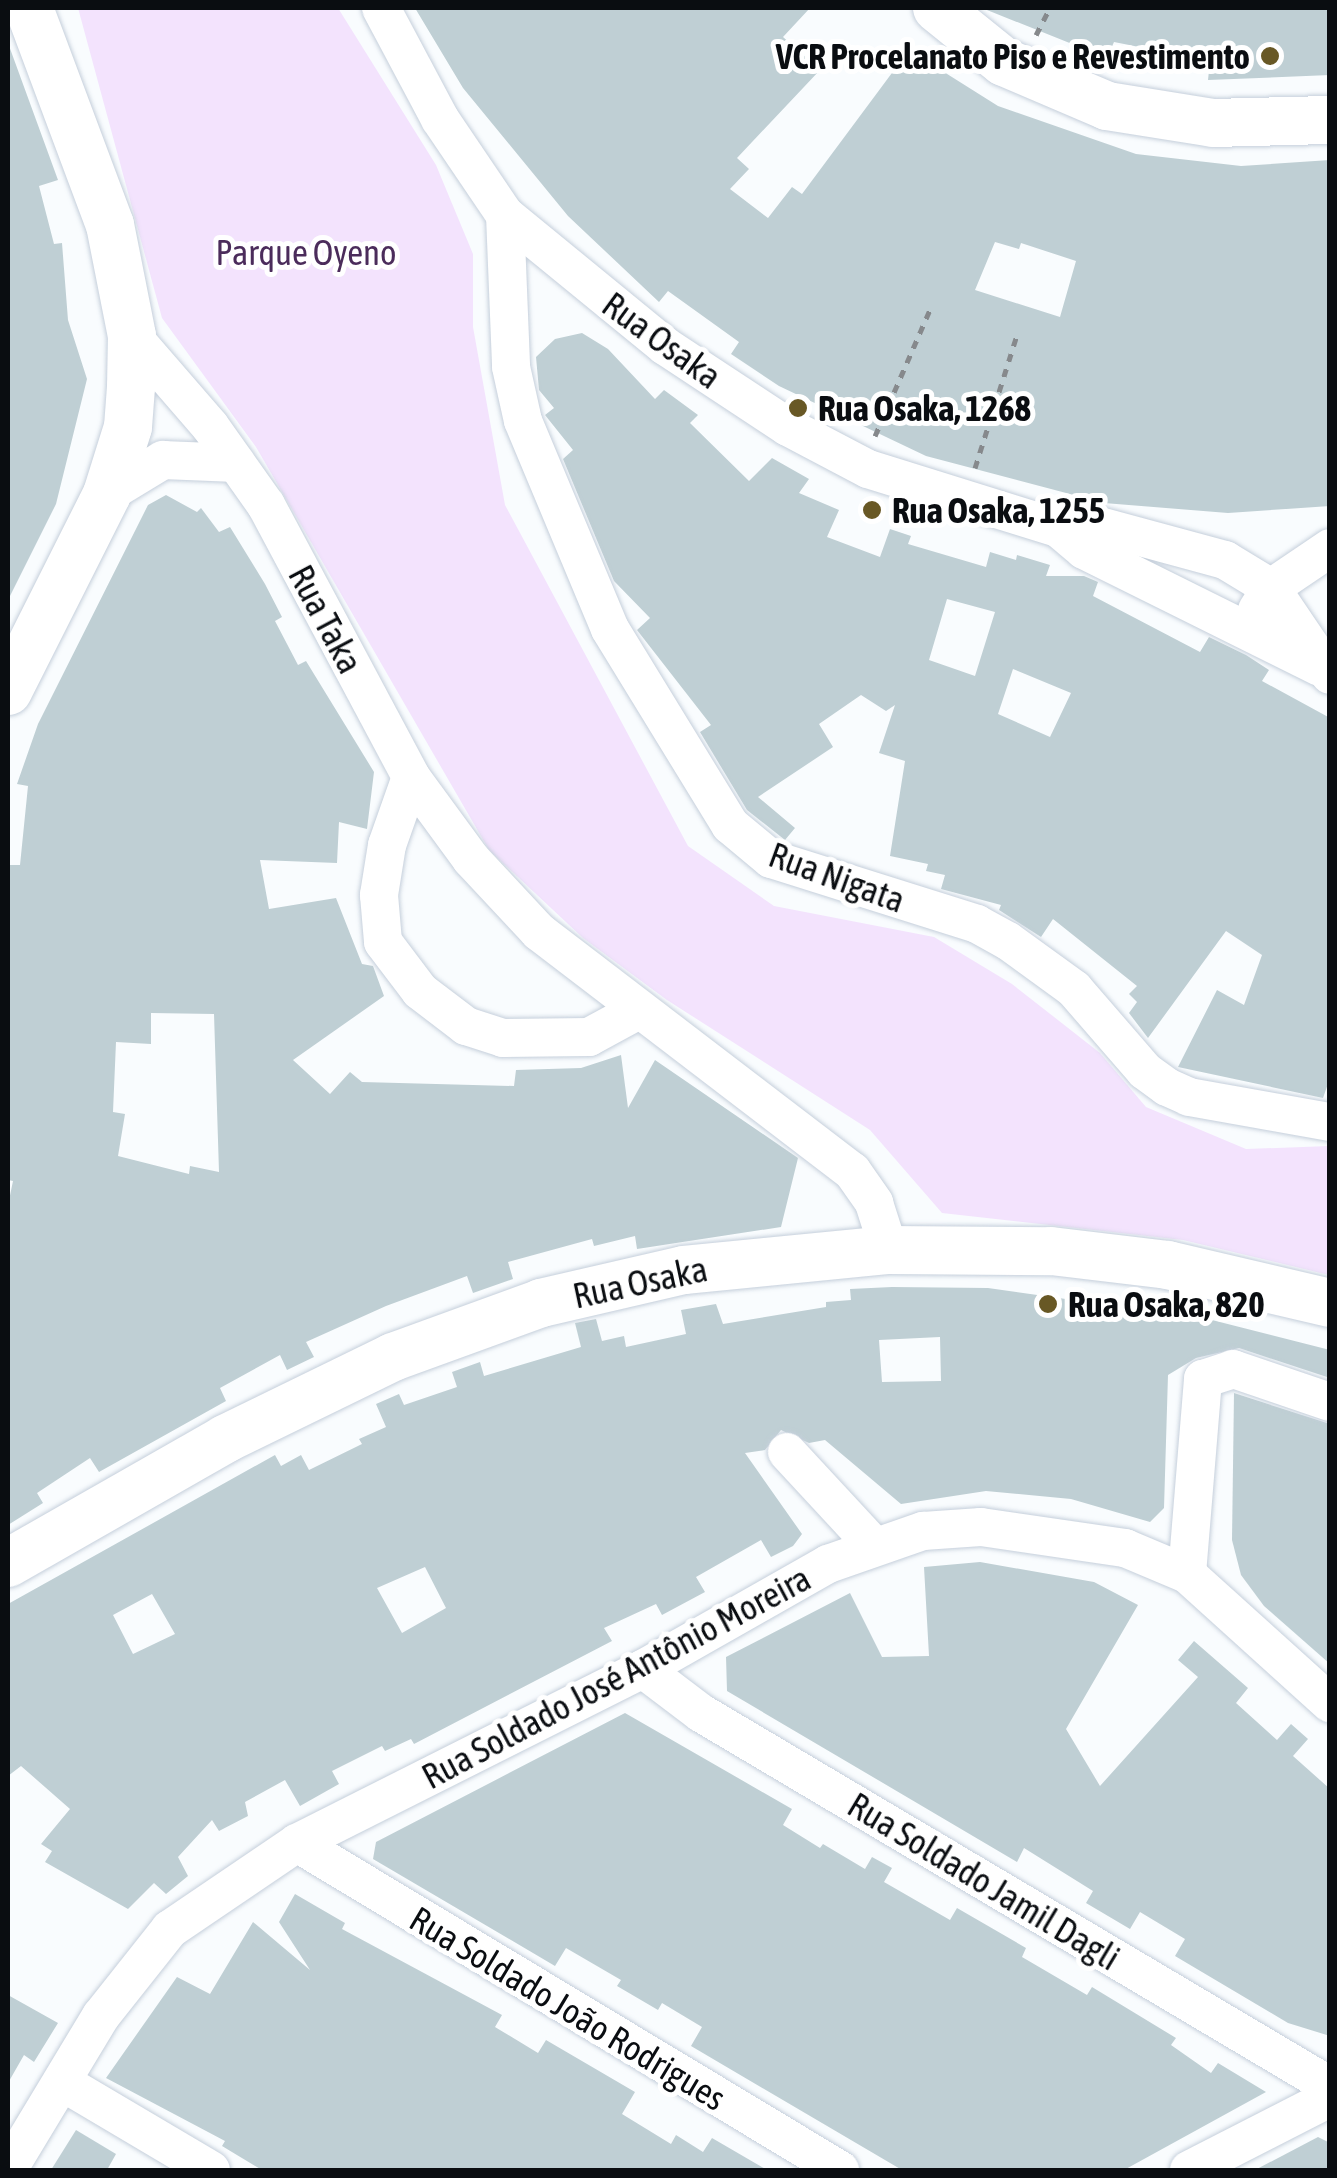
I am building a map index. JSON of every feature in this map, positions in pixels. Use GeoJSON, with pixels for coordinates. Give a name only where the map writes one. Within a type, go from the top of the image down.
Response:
{"type":"FeatureCollection","features":[{"type":"Feature","properties":{"kind":"main road"},"geometry":{"type":"LineString","coordinates":[[8,691],[107,494],[128,427],[132,336],[94,173],[29,8]]}},
{"type":"Feature","properties":{"kind":"main road"},"geometry":{"type":"LineString","coordinates":[[937,8],[1004,62],[1107,106],[1213,123],[1330,120]]}},
{"type":"Feature","properties":{"kind":"main road","name":"Rua Osaka"},"geometry":{"type":"LineString","coordinates":[[8,1564],[225,1439],[467,1329],[541,1303],[684,1270],[889,1250],[1051,1251],[1168,1265],[1330,1303]]}},
{"type":"Feature","properties":{"kind":"street","name":"Rua Osaka"},"geometry":{"type":"LineString","coordinates":[[381,8],[440,119],[505,215],[574,276],[665,346],[788,427],[862,466],[1058,528],[1096,525],[1225,560],[1271,588],[1328,673]]}},
{"type":"Feature","properties":{"kind":"street","name":"Rua Nigata"},"geometry":{"type":"LineString","coordinates":[[505,215],[511,367],[523,421],[610,629],[730,825],[770,859],[977,924],[1008,941],[1074,989],[1145,1071],[1167,1087],[1189,1097],[1330,1122]]}},
{"type":"Feature","properties":{"kind":"street"},"geometry":{"type":"LineString","coordinates":[[509,312],[526,296],[574,276]]}},
{"type":"Feature","properties":{"kind":"street","name":"Rua Taka"},"geometry":{"type":"LineString","coordinates":[[132,336],[236,463],[266,506],[412,777],[509,902],[639,1010],[852,1170],[874,1203],[889,1250]]}},
{"type":"Feature","properties":{"kind":"street"},"geometry":{"type":"LineString","coordinates":[[107,494],[163,460],[236,463]]}},
{"type":"Feature","properties":{"kind":"street","name":"Rua Osaka"},"geometry":{"type":"LineString","coordinates":[[1058,528],[1084,550],[1247,627],[1328,673]]}},
{"type":"Feature","properties":{"kind":"street"},"geometry":{"type":"LineString","coordinates":[[1247,627],[1271,588],[1330,548]]}},
{"type":"Feature","properties":{"kind":"street"},"geometry":{"type":"LineString","coordinates":[[412,777],[387,845],[379,895],[384,942],[396,966],[445,1014],[503,1038],[589,1036],[639,1010]]}},
{"type":"Feature","properties":{"kind":"street"},"geometry":{"type":"LineString","coordinates":[[1187,1574],[1203,1378],[1233,1369],[1330,1402]]}},
{"type":"Feature","properties":{"kind":"street"},"geometry":{"type":"LineString","coordinates":[[787,1452],[876,1547]]}},
{"type":"Feature","properties":{"kind":"street","name":"Rua Soldado José Antônio Moreira"},"geometry":{"type":"LineString","coordinates":[[8,2170],[101,2016],[170,1929],[297,1843],[644,1669],[828,1564],[876,1547],[922,1531],[1048,1532],[1125,1548],[1187,1574],[1330,1704]]}},
{"type":"Feature","properties":{"kind":"street","name":"Rua Soldado Jamil Dagli"},"geometry":{"type":"LineString","coordinates":[[644,1669],[701,1712],[1330,2086]]}},
{"type":"Feature","properties":{"kind":"street","name":"Rua Soldado João Rodrigues"},"geometry":{"type":"LineString","coordinates":[[297,1843],[840,2170]]}},
{"type":"Feature","properties":{"kind":"street"},"geometry":{"type":"LineString","coordinates":[[62,2082],[211,2170]]}},
{"type":"Feature","properties":{"kind":"street"},"geometry":{"type":"LineString","coordinates":[[1189,2170],[1330,2098]]}},
{"type":"Feature","properties":{"kind":"path"},"geometry":{"type":"LineString","coordinates":[[862,466],[931,307]]}},
{"type":"Feature","properties":{"kind":"path"},"geometry":{"type":"LineString","coordinates":[[966,500],[1016,335]]}},
{"type":"Feature","properties":{"kind":"green space","name":"Parque Oyeno"},"geometry":{"type":"Polygon","coordinates":[[[78,8],[338,8],[436,165],[473,254],[473,327],[505,505],[688,846],[774,906],[934,937],[1012,984],[1100,1053],[1146,1107],[1246,1149],[1329,1146],[1329,1275],[1183,1240],[942,1213],[870,1130],[667,1000],[583,938],[489,850],[256,447],[162,318],[78,8]]]}},
{"type":"Feature","properties":{"kind":"building"},"geometry":{"type":"Polygon","coordinates":[[[415,8],[810,8],[783,37],[820,70],[737,158],[749,169],[730,189],[768,218],[792,187],[802,194],[909,50],[998,106],[1136,154],[1241,166],[1330,160],[1330,506],[1228,513],[1104,503],[926,456],[779,386],[731,354],[739,342],[668,291],[659,302],[568,216],[463,88],[415,8]],[[995,242],[975,290],[1060,317],[1076,261],[1021,243],[1019,249],[995,242]]]}},
{"type":"Feature","properties":{"kind":"building"},"geometry":{"type":"Polygon","coordinates":[[[982,8],[1330,8],[1330,75],[1208,80],[1210,61],[1114,42],[1107,58],[982,8]]]}},
{"type":"Feature","properties":{"kind":"building"},"geometry":{"type":"Polygon","coordinates":[[[8,43],[58,180],[39,186],[54,244],[62,243],[68,320],[87,379],[56,504],[8,600],[8,43]]]}},
{"type":"Feature","properties":{"kind":"building"},"geometry":{"type":"Polygon","coordinates":[[[582,333],[608,349],[655,399],[664,390],[698,415],[690,423],[749,481],[772,458],[809,479],[799,493],[839,510],[827,537],[880,557],[890,529],[911,536],[908,544],[986,567],[990,552],[1050,565],[1046,576],[1084,576],[1098,582],[1093,596],[1200,652],[1209,637],[1246,655],[1269,670],[1262,681],[1330,718],[1330,1078],[1323,1098],[1178,1067],[1217,990],[1244,1005],[1262,955],[1226,931],[1148,1038],[1129,1013],[1137,1002],[1129,994],[1137,986],[1053,919],[1041,937],[999,910],[1001,905],[941,889],[945,875],[926,871],[928,864],[890,856],[905,761],[879,753],[895,705],[886,711],[861,695],[819,724],[833,747],[758,797],[795,828],[785,840],[747,810],[700,732],[711,725],[637,630],[650,618],[614,581],[563,459],[573,450],[545,415],[554,408],[539,390],[536,357],[555,339],[582,333]],[[947,599],[929,660],[975,676],[995,612],[947,599]],[[1013,669],[998,714],[1050,737],[1071,693],[1013,669]]]}},
{"type":"Feature","properties":{"kind":"building"},"geometry":{"type":"Polygon","coordinates":[[[166,495],[197,512],[201,508],[219,532],[230,527],[282,617],[275,621],[298,665],[306,661],[374,772],[367,829],[339,822],[337,863],[260,860],[269,909],[336,898],[362,964],[373,966],[384,996],[293,1060],[330,1094],[350,1072],[362,1082],[514,1086],[516,1070],[581,1068],[621,1055],[628,1108],[655,1060],[798,1158],[781,1227],[637,1249],[635,1236],[594,1246],[592,1239],[508,1262],[513,1279],[473,1293],[467,1276],[386,1306],[306,1342],[314,1357],[287,1370],[280,1355],[220,1388],[226,1401],[99,1472],[90,1458],[37,1493],[43,1503],[8,1525],[8,1205],[13,1181],[8,1180],[8,865],[20,865],[28,786],[17,784],[38,724],[148,505],[166,495]],[[151,1013],[151,1044],[116,1042],[113,1112],[125,1114],[118,1156],[189,1174],[190,1166],[219,1172],[214,1014],[151,1013]]]}},
{"type":"Feature","properties":{"kind":"building"},"geometry":{"type":"Polygon","coordinates":[[[988,1288],[1208,1319],[1330,1350],[1330,1378],[1239,1348],[1196,1358],[1168,1375],[1164,1508],[1150,1522],[1071,1499],[986,1491],[901,1504],[825,1440],[809,1443],[781,1430],[765,1450],[745,1453],[802,1534],[793,1546],[771,1557],[761,1540],[696,1577],[705,1592],[662,1615],[656,1604],[604,1628],[612,1641],[414,1744],[411,1739],[385,1751],[382,1746],[332,1771],[339,1784],[300,1806],[285,1780],[245,1802],[248,1816],[219,1831],[212,1820],[178,1857],[188,1876],[166,1894],[154,1883],[128,1909],[45,1862],[52,1851],[41,1844],[70,1809],[21,1766],[8,1776],[8,1604],[275,1455],[281,1466],[301,1455],[309,1470],[362,1444],[359,1439],[386,1427],[376,1404],[399,1394],[404,1405],[457,1387],[452,1372],[480,1362],[484,1376],[581,1347],[575,1323],[596,1319],[602,1341],[624,1336],[626,1347],[686,1334],[681,1310],[716,1304],[723,1324],[826,1307],[826,1302],[851,1300],[850,1289],[988,1288]],[[940,1337],[879,1340],[882,1382],[941,1381],[940,1337]],[[425,1567],[377,1588],[402,1633],[446,1608],[425,1567]],[[152,1594],[113,1615],[133,1654],[175,1634],[152,1594]]]}},
{"type":"Feature","properties":{"kind":"building"},"geometry":{"type":"Polygon","coordinates":[[[1234,1393],[1330,1424],[1330,1664],[1264,1606],[1241,1575],[1232,1540],[1234,1393]]]}},
{"type":"Feature","properties":{"kind":"building"},"geometry":{"type":"Polygon","coordinates":[[[980,1562],[1094,1582],[1138,1605],[1066,1729],[1100,1786],[1198,1677],[1178,1660],[1194,1641],[1248,1688],[1236,1703],[1277,1740],[1291,1724],[1308,1739],[1293,1756],[1330,1789],[1330,2036],[1288,2023],[1175,1956],[1185,1939],[1140,1912],[1130,1929],[1086,1903],[1093,1891],[1024,1848],[1017,1862],[727,1691],[726,1657],[850,1593],[882,1657],[929,1656],[924,1567],[980,1562]]]}},
{"type":"Feature","properties":{"kind":"building"},"geometry":{"type":"Polygon","coordinates":[[[625,1713],[792,1809],[783,1825],[820,1848],[823,1844],[865,1869],[872,1857],[892,1868],[884,1882],[950,1920],[957,1908],[1026,1948],[1022,1957],[1087,1995],[1092,1987],[1176,2038],[1171,2045],[1211,2073],[1218,2063],[1266,2092],[1124,2170],[902,2170],[691,2046],[702,2027],[662,2003],[658,2010],[617,1986],[621,1980],[566,1948],[555,1966],[373,1859],[376,1842],[625,1713]]]}},
{"type":"Feature","properties":{"kind":"building"},"geometry":{"type":"Polygon","coordinates":[[[295,1894],[345,1923],[342,1929],[502,2015],[495,2027],[538,2053],[546,2040],[635,2092],[622,2114],[671,2144],[676,2135],[703,2152],[712,2138],[767,2170],[262,2170],[222,2146],[225,2141],[106,2078],[177,1977],[210,1994],[253,1922],[310,1970],[279,1922],[295,1894]]]}},
{"type":"Feature","properties":{"kind":"building"},"geometry":{"type":"Polygon","coordinates":[[[8,1995],[58,2023],[34,2062],[24,2055],[8,2083],[8,1995]]]}},
{"type":"Feature","properties":{"kind":"building"},"geometry":{"type":"Polygon","coordinates":[[[76,2130],[116,2154],[107,2170],[51,2170],[76,2130]]]}},
{"type":"Feature","properties":{"kind":"building"},"geometry":{"type":"Polygon","coordinates":[[[1318,2137],[1330,2143],[1330,2170],[1255,2170],[1318,2137]]]}},
{"type":"Feature","properties":{"kind":"place","name":"VCR Procelanato Piso e Revestimento"},"geometry":{"type":"Point","coordinates":[1270,56]}},
{"type":"Feature","properties":{"kind":"place","name":"Rua Osaka, 1268"},"geometry":{"type":"Point","coordinates":[798,408]}},
{"type":"Feature","properties":{"kind":"place","name":"Rua Osaka, 1255"},"geometry":{"type":"Point","coordinates":[872,510]}},
{"type":"Feature","properties":{"kind":"place","name":"Rua Osaka, 820"},"geometry":{"type":"Point","coordinates":[1048,1304]}}]}
